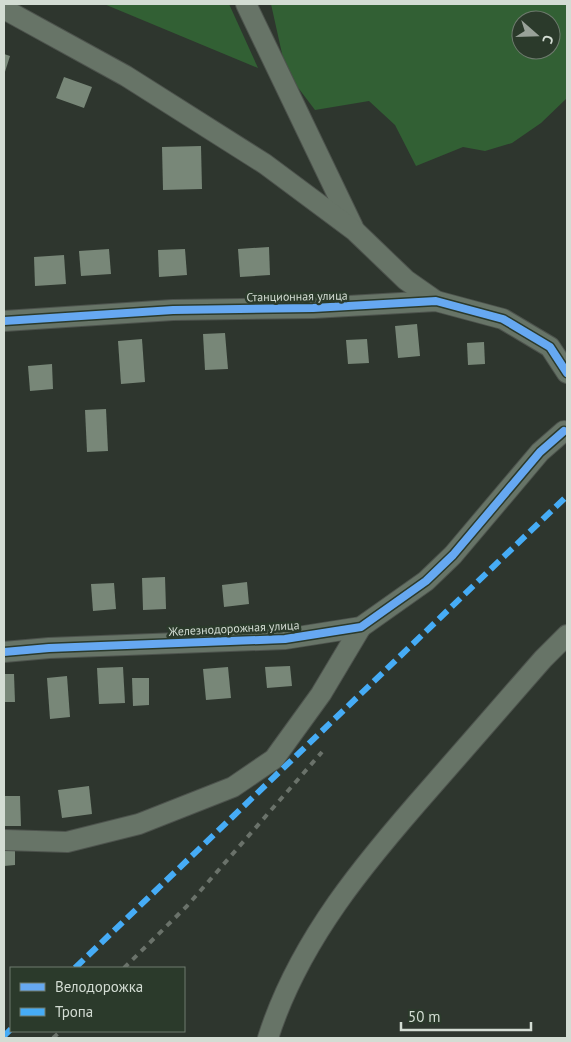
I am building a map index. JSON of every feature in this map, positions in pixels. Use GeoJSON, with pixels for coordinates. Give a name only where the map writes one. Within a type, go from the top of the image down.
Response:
{"type":"FeatureCollection","features":[{"type":"Feature","properties":{"kind":"street"},"geometry":{"type":"LineString","coordinates":[[246,4],[355,231]]}},
{"type":"Feature","properties":{"kind":"street"},"geometry":{"type":"LineString","coordinates":[[4,8],[142,86],[265,164],[355,231],[406,280],[436,301]]}},
{"type":"Feature","properties":{"kind":"street","name":"Станционная улица"},"geometry":{"type":"LineString","coordinates":[[4,321],[173,310],[313,308],[436,301],[503,319],[550,347],[567,373]]}},
{"type":"Feature","properties":{"kind":"street","name":"Железнодорожная улица"},"geometry":{"type":"LineString","coordinates":[[4,652],[49,648],[285,639],[361,627],[426,580],[453,555],[540,452],[566,431]]}},
{"type":"Feature","properties":{"kind":"street"},"geometry":{"type":"LineString","coordinates":[[4,840],[67,842],[139,824],[232,787],[274,759],[321,694],[361,627]]}},
{"type":"Feature","properties":{"kind":"street"},"geometry":{"type":"LineString","coordinates":[[268,1038],[285,996],[305,956],[347,887],[387,837],[543,659],[567,635]]}},
{"type":"Feature","properties":{"kind":"green space"},"geometry":{"type":"Polygon","coordinates":[[[104,4],[229,4],[258,68],[104,4]]]}},
{"type":"Feature","properties":{"kind":"green space"},"geometry":{"type":"Polygon","coordinates":[[[271,4],[567,4],[567,98],[541,123],[512,143],[485,151],[463,147],[416,166],[395,125],[369,101],[315,110],[290,77],[285,67],[271,4]]]}},
{"type":"Feature","properties":{"kind":"building"},"geometry":{"type":"Polygon","coordinates":[[[4,54],[10,56],[4,75],[4,54]]]}},
{"type":"Feature","properties":{"kind":"building"},"geometry":{"type":"Polygon","coordinates":[[[64,77],[92,87],[84,108],[56,98],[64,77]]]}},
{"type":"Feature","properties":{"kind":"building"},"geometry":{"type":"Polygon","coordinates":[[[201,146],[202,189],[163,190],[162,147],[201,146]]]}},
{"type":"Feature","properties":{"kind":"building"},"geometry":{"type":"Polygon","coordinates":[[[269,247],[270,275],[240,277],[238,249],[269,247]]]}},
{"type":"Feature","properties":{"kind":"building"},"geometry":{"type":"Polygon","coordinates":[[[109,249],[111,274],[81,276],[79,251],[109,249]]]}},
{"type":"Feature","properties":{"kind":"building"},"geometry":{"type":"Polygon","coordinates":[[[185,249],[187,275],[159,277],[158,250],[185,249]]]}},
{"type":"Feature","properties":{"kind":"building"},"geometry":{"type":"Polygon","coordinates":[[[64,255],[66,284],[35,286],[34,257],[64,255]]]}},
{"type":"Feature","properties":{"kind":"building"},"geometry":{"type":"Polygon","coordinates":[[[417,324],[420,356],[398,358],[395,326],[417,324]]]}},
{"type":"Feature","properties":{"kind":"building"},"geometry":{"type":"Polygon","coordinates":[[[225,333],[228,369],[205,370],[203,334],[225,333]]]}},
{"type":"Feature","properties":{"kind":"building"},"geometry":{"type":"Polygon","coordinates":[[[142,339],[145,382],[121,384],[118,341],[142,339]]]}},
{"type":"Feature","properties":{"kind":"building"},"geometry":{"type":"Polygon","coordinates":[[[367,339],[369,363],[348,364],[346,340],[367,339]]]}},
{"type":"Feature","properties":{"kind":"building"},"geometry":{"type":"Polygon","coordinates":[[[484,342],[485,364],[468,365],[467,343],[484,342]]]}},
{"type":"Feature","properties":{"kind":"building"},"geometry":{"type":"Polygon","coordinates":[[[52,364],[53,389],[30,391],[28,366],[52,364]]]}},
{"type":"Feature","properties":{"kind":"building"},"geometry":{"type":"Polygon","coordinates":[[[106,409],[108,451],[87,452],[85,410],[106,409]]]}},
{"type":"Feature","properties":{"kind":"building"},"geometry":{"type":"Polygon","coordinates":[[[165,577],[166,609],[143,610],[142,578],[165,577]]]}},
{"type":"Feature","properties":{"kind":"building"},"geometry":{"type":"Polygon","coordinates":[[[247,582],[249,604],[224,607],[222,585],[247,582]]]}},
{"type":"Feature","properties":{"kind":"building"},"geometry":{"type":"Polygon","coordinates":[[[114,583],[116,609],[93,611],[91,584],[114,583]]]}},
{"type":"Feature","properties":{"kind":"building"},"geometry":{"type":"Polygon","coordinates":[[[290,666],[292,686],[267,688],[265,667],[290,666]]]}},
{"type":"Feature","properties":{"kind":"building"},"geometry":{"type":"Polygon","coordinates":[[[123,667],[125,703],[99,704],[97,668],[123,667]]]}},
{"type":"Feature","properties":{"kind":"building"},"geometry":{"type":"Polygon","coordinates":[[[228,667],[231,698],[206,700],[203,669],[228,667]]]}},
{"type":"Feature","properties":{"kind":"building"},"geometry":{"type":"Polygon","coordinates":[[[4,674],[14,674],[15,702],[4,702],[4,674]]]}},
{"type":"Feature","properties":{"kind":"building"},"geometry":{"type":"Polygon","coordinates":[[[67,676],[70,717],[50,719],[47,678],[67,676]]]}},
{"type":"Feature","properties":{"kind":"building"},"geometry":{"type":"Polygon","coordinates":[[[132,678],[149,678],[149,705],[133,706],[132,678]]]}},
{"type":"Feature","properties":{"kind":"building"},"geometry":{"type":"Polygon","coordinates":[[[89,786],[92,814],[62,818],[58,790],[89,786]]]}},
{"type":"Feature","properties":{"kind":"building"},"geometry":{"type":"Polygon","coordinates":[[[4,796],[20,796],[21,826],[4,826],[4,796]]]}},
{"type":"Feature","properties":{"kind":"building"},"geometry":{"type":"Polygon","coordinates":[[[15,848],[15,865],[4,866],[4,849],[15,848]]]}},
{"type":"Feature","properties":{"kind":"railway"},"geometry":{"type":"LineString","coordinates":[[125,967],[187,906],[322,752]]}},
{"type":"Feature","properties":{"kind":"railway"},"geometry":{"type":"LineString","coordinates":[[53,1038],[60,1032]]}},
{"type":"Feature","properties":{"kind":"marked path"},"geometry":{"type":"LineString","coordinates":[[76,967],[567,496]]}},
{"type":"Feature","properties":{"kind":"marked path"},"geometry":{"type":"LineString","coordinates":[[4,1036],[10,1030]]}},
{"type":"Feature","properties":{"kind":"cycle path"},"geometry":{"type":"LineString","coordinates":[[4,321],[173,310],[313,308],[436,301],[503,319],[550,347],[567,373]]}},
{"type":"Feature","properties":{"kind":"cycle path"},"geometry":{"type":"LineString","coordinates":[[4,652],[49,648],[285,639],[361,627],[426,581],[453,555],[540,452],[564,431]]}}]}
